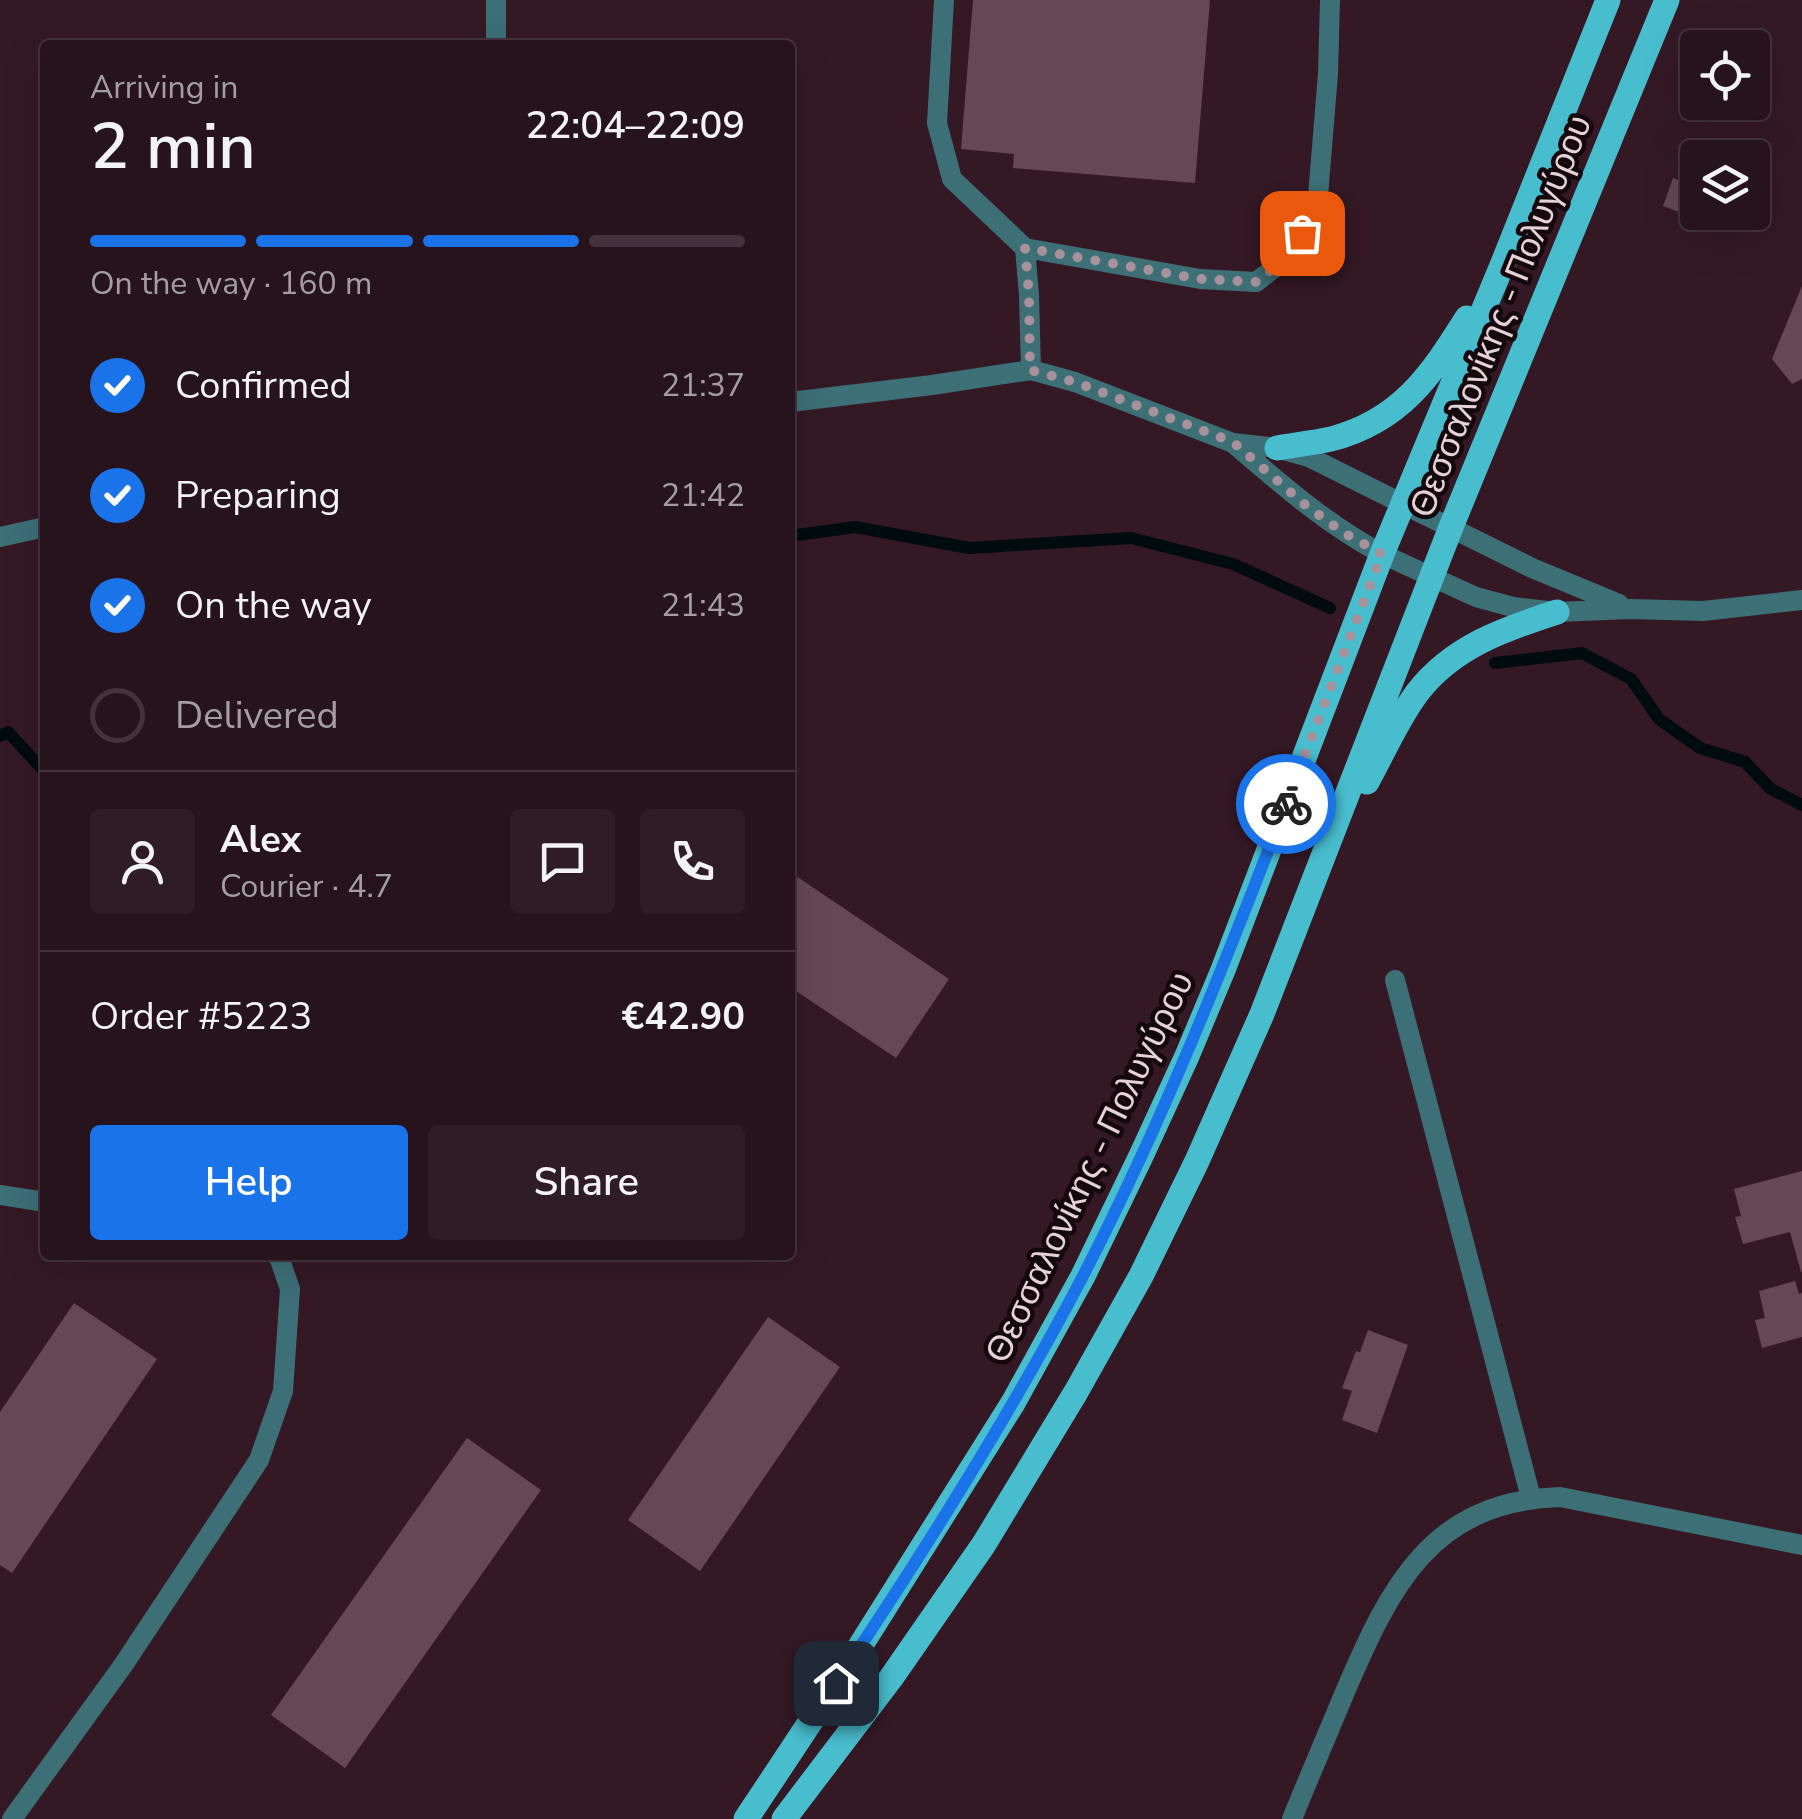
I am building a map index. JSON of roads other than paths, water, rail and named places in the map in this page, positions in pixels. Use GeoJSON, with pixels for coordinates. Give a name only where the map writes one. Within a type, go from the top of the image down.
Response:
{"type":"FeatureCollection","features":[{"type":"Feature","properties":{"kind":"main road","name":"Θεσσαλονίκης - Πολυγύρου"},"geometry":{"type":"LineString","coordinates":[[746,1819],[941,1520],[1013,1403],[1083,1276],[1187,1056],[1223,970],[1382,554],[1608,0]]}},
{"type":"Feature","properties":{"kind":"main road","name":"Θεσσαλονίκης - Πολυγύρου"},"geometry":{"type":"LineString","coordinates":[[784,1819],[891,1678],[984,1544],[1132,1292],[1196,1161],[1262,1014],[1431,577],[1667,0]]}},
{"type":"Feature","properties":{"kind":"main road"},"geometry":{"type":"LineString","coordinates":[[1277,448],[1332,438],[1370,424],[1400,404],[1432,373],[1502,264]]}},
{"type":"Feature","properties":{"kind":"main road"},"geometry":{"type":"LineString","coordinates":[[1325,856],[1416,694],[1442,666],[1474,644],[1512,626],[1557,612]]}},
{"type":"Feature","properties":{"kind":"street"},"geometry":{"type":"LineString","coordinates":[[496,0],[496,40]]}},
{"type":"Feature","properties":{"kind":"street"},"geometry":{"type":"LineString","coordinates":[[944,0],[937,124],[952,179],[1025,248],[1200,279],[1256,282],[1287,258],[1316,208],[1330,0]]}},
{"type":"Feature","properties":{"kind":"street"},"geometry":{"type":"LineString","coordinates":[[1025,248],[1030,370]]}},
{"type":"Feature","properties":{"kind":"street"},"geometry":{"type":"LineString","coordinates":[[795,401],[1030,370],[1075,382],[1233,442],[1309,457],[1563,582],[1630,608]]}},
{"type":"Feature","properties":{"kind":"street"},"geometry":{"type":"LineString","coordinates":[[1233,442],[1344,533],[1431,577],[1512,607],[1557,612],[1630,608],[1703,611],[1802,600]]}},
{"type":"Feature","properties":{"kind":"street"},"geometry":{"type":"LineString","coordinates":[[0,537],[40,527]]}},
{"type":"Feature","properties":{"kind":"street"},"geometry":{"type":"LineString","coordinates":[[1395,980],[1530,1498]]}},
{"type":"Feature","properties":{"kind":"street"},"geometry":{"type":"LineString","coordinates":[[0,1195],[40,1201]]}},
{"type":"Feature","properties":{"kind":"street"},"geometry":{"type":"LineString","coordinates":[[12,1819],[124,1664],[260,1460],[283,1391],[290,1289],[281,1260]]}},
{"type":"Feature","properties":{"kind":"street"},"geometry":{"type":"LineString","coordinates":[[1292,1819],[1356,1667],[1400,1581],[1421,1554],[1466,1521],[1493,1507],[1530,1498],[1560,1497],[1802,1545]]}},
{"type":"Feature","properties":{"kind":"waterway"},"geometry":{"type":"LineString","coordinates":[[795,535],[855,527],[969,548],[1131,538],[1233,564],[1330,608]]}},
{"type":"Feature","properties":{"kind":"waterway"},"geometry":{"type":"LineString","coordinates":[[1495,663],[1582,653],[1631,679],[1659,719],[1700,748],[1745,762],[1771,789],[1802,805]]}},
{"type":"Feature","properties":{"kind":"waterway"},"geometry":{"type":"LineString","coordinates":[[0,736],[8,732],[40,767]]}}]}
